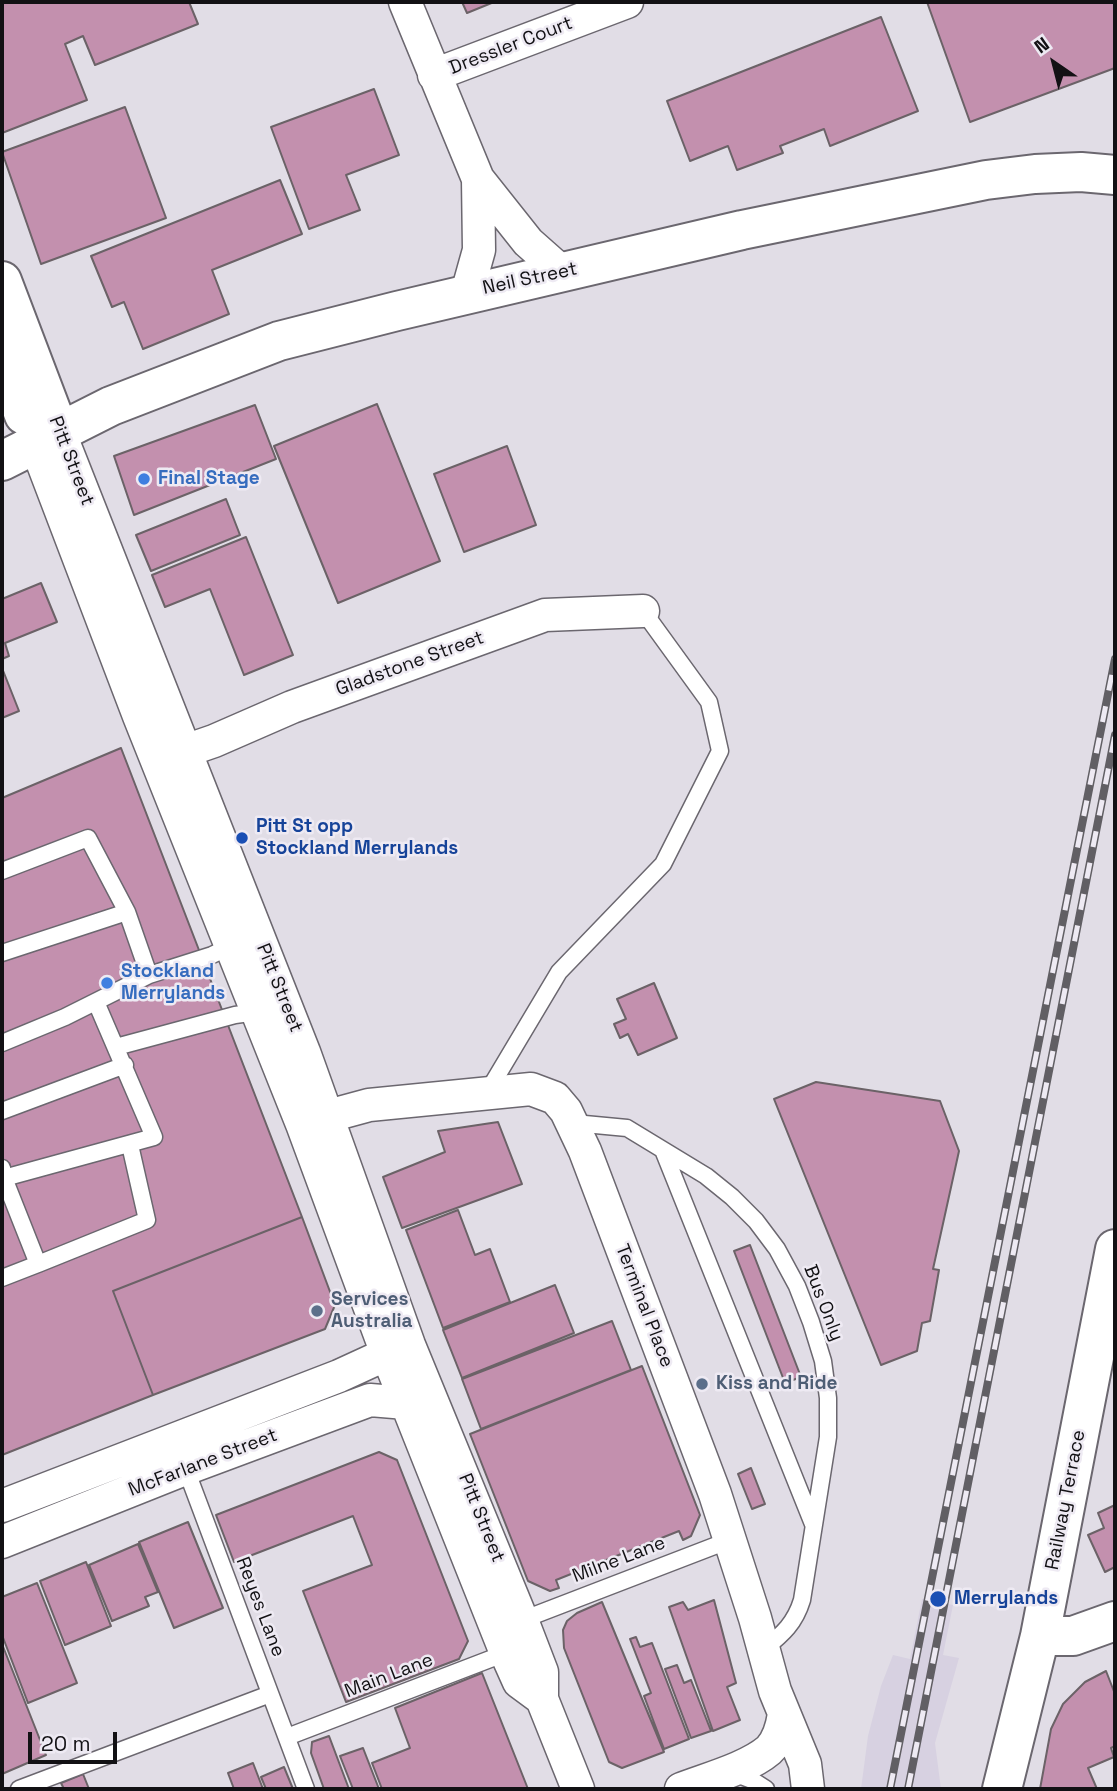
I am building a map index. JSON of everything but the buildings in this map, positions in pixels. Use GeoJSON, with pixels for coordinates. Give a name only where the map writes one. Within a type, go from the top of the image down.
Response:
{"type":"FeatureCollection","features":[{"type":"Feature","properties":{"kind":"main road","name":"Neil Street"},"geometry":{"type":"LineString","coordinates":[[2,461],[111,406],[279,341],[467,293],[742,230],[974,183],[1035,174],[1098,173]]}},
{"type":"Feature","properties":{"kind":"main road","name":"Pitt Street"},"geometry":{"type":"LineString","coordinates":[[2,281],[47,437]]}},
{"type":"Feature","properties":{"kind":"main road","name":"Pitt Street"},"geometry":{"type":"LineString","coordinates":[[2,357],[47,437]]}},
{"type":"Feature","properties":{"kind":"main road","name":"Railway Terrace"},"geometry":{"type":"LineString","coordinates":[[1002,1789],[1040,1636],[1115,1250]]}},
{"type":"Feature","properties":{"kind":"main road"},"geometry":{"type":"LineString","coordinates":[[1040,1636],[1073,1636],[1115,1621]]}},
{"type":"Feature","properties":{"kind":"street"},"geometry":{"type":"LineString","coordinates":[[405,2],[478,179],[528,242],[563,273]]}},
{"type":"Feature","properties":{"kind":"street","name":"Dressler Court"},"geometry":{"type":"LineString","coordinates":[[433,75],[627,2]]}},
{"type":"Feature","properties":{"kind":"street"},"geometry":{"type":"LineString","coordinates":[[467,293],[479,250],[478,179]]}},
{"type":"Feature","properties":{"kind":"street","name":"Pitt Street"},"geometry":{"type":"LineString","coordinates":[[47,437],[185,751],[315,1120],[387,1354],[406,1403],[519,1682],[542,1699]]}},
{"type":"Feature","properties":{"kind":"street","name":"Pitt Street"},"geometry":{"type":"LineString","coordinates":[[47,437],[139,716],[257,1012],[315,1120],[522,1620],[542,1672],[542,1699],[578,1789]]}},
{"type":"Feature","properties":{"kind":"street","name":"Gladstone Street"},"geometry":{"type":"LineString","coordinates":[[185,751],[292,707],[545,615],[643,611]]}},
{"type":"Feature","properties":{"kind":"street","name":"Terminal Place"},"geometry":{"type":"LineString","coordinates":[[315,1120],[369,1105],[488,1091],[531,1089],[555,1098],[574,1123],[710,1481],[784,1714],[807,1777]]}},
{"type":"Feature","properties":{"kind":"street","name":"McFarlane Street"},"geometry":{"type":"LineString","coordinates":[[2,1506],[340,1376],[387,1354]]}},
{"type":"Feature","properties":{"kind":"street","name":"McFarlane Street"},"geometry":{"type":"LineString","coordinates":[[2,1542],[370,1400],[406,1403]]}},
{"type":"Feature","properties":{"kind":"street"},"geometry":{"type":"LineString","coordinates":[[681,1789],[751,1761],[769,1749],[781,1732],[784,1714]]}},
{"type":"Feature","properties":{"kind":"lane"},"geometry":{"type":"LineString","coordinates":[[488,1091],[559,972],[663,864],[720,751],[709,702],[643,611]]}},
{"type":"Feature","properties":{"kind":"lane"},"geometry":{"type":"LineString","coordinates":[[2,871],[89,838],[127,912],[149,975]]}},
{"type":"Feature","properties":{"kind":"lane"},"geometry":{"type":"LineString","coordinates":[[2,953],[127,912]]}},
{"type":"Feature","properties":{"kind":"lane"},"geometry":{"type":"LineString","coordinates":[[2,1043],[65,1017],[149,975],[212,956],[231,946]]}},
{"type":"Feature","properties":{"kind":"lane"},"geometry":{"type":"LineString","coordinates":[[38,1264],[3,1175],[155,1137],[96,1002]]}},
{"type":"Feature","properties":{"kind":"lane"},"geometry":{"type":"LineString","coordinates":[[116,1047],[235,1015],[257,1012]]}},
{"type":"Feature","properties":{"kind":"lane"},"geometry":{"type":"LineString","coordinates":[[2,1111],[125,1065]]}},
{"type":"Feature","properties":{"kind":"lane","name":"Bus Only"},"geometry":{"type":"LineString","coordinates":[[574,1123],[627,1128],[706,1176],[748,1213],[777,1249],[797,1286],[811,1322],[823,1361],[828,1398],[828,1437],[807,1577],[797,1616],[789,1629],[764,1650]]}},
{"type":"Feature","properties":{"kind":"lane"},"geometry":{"type":"LineString","coordinates":[[2,1279],[148,1220],[130,1145]]}},
{"type":"Feature","properties":{"kind":"lane","name":"Bus Only"},"geometry":{"type":"LineString","coordinates":[[663,1150],[814,1525]]}},
{"type":"Feature","properties":{"kind":"lane","name":"Reyes Lane"},"geometry":{"type":"LineString","coordinates":[[174,1439],[306,1789]]}},
{"type":"Feature","properties":{"kind":"lane","name":"Milne Lane"},"geometry":{"type":"LineString","coordinates":[[522,1620],[730,1540]]}},
{"type":"Feature","properties":{"kind":"lane","name":"Main Lane"},"geometry":{"type":"LineString","coordinates":[[287,1737],[506,1653]]}},
{"type":"Feature","properties":{"kind":"lane"},"geometry":{"type":"LineString","coordinates":[[19,1789],[270,1694]]}},
{"type":"Feature","properties":{"kind":"lane"},"geometry":{"type":"LineString","coordinates":[[727,1771],[752,1780],[766,1789]]}},
{"type":"Feature","properties":{"kind":"shaded area"},"geometry":{"type":"Polygon","coordinates":[[[922,1599],[953,1605],[943,1655],[959,1658],[935,1743],[941,1789],[861,1789],[868,1736],[881,1686],[893,1655],[910,1659],[922,1599]]]}},
{"type":"Feature","properties":{"kind":"railway"},"geometry":{"type":"LineString","coordinates":[[890,1789],[1115,659]]}},
{"type":"Feature","properties":{"kind":"railway"},"geometry":{"type":"LineString","coordinates":[[908,1789],[1115,735]]}},
{"type":"Feature","properties":{"kind":"place","name":"Final Stage"},"geometry":{"type":"Point","coordinates":[144,479]}},
{"type":"Feature","properties":{"kind":"place","name":"Pitt St opp Stockland Merrylands"},"geometry":{"type":"Point","coordinates":[242,838]}},
{"type":"Feature","properties":{"kind":"place","name":"Stockland Merrylands"},"geometry":{"type":"Point","coordinates":[107,983]}},
{"type":"Feature","properties":{"kind":"place","name":"Services Australia"},"geometry":{"type":"Point","coordinates":[317,1311]}},
{"type":"Feature","properties":{"kind":"place","name":"Kiss and Ride"},"geometry":{"type":"Point","coordinates":[702,1384]}},
{"type":"Feature","properties":{"kind":"place","name":"Merrylands"},"geometry":{"type":"Point","coordinates":[938,1599]}}]}
